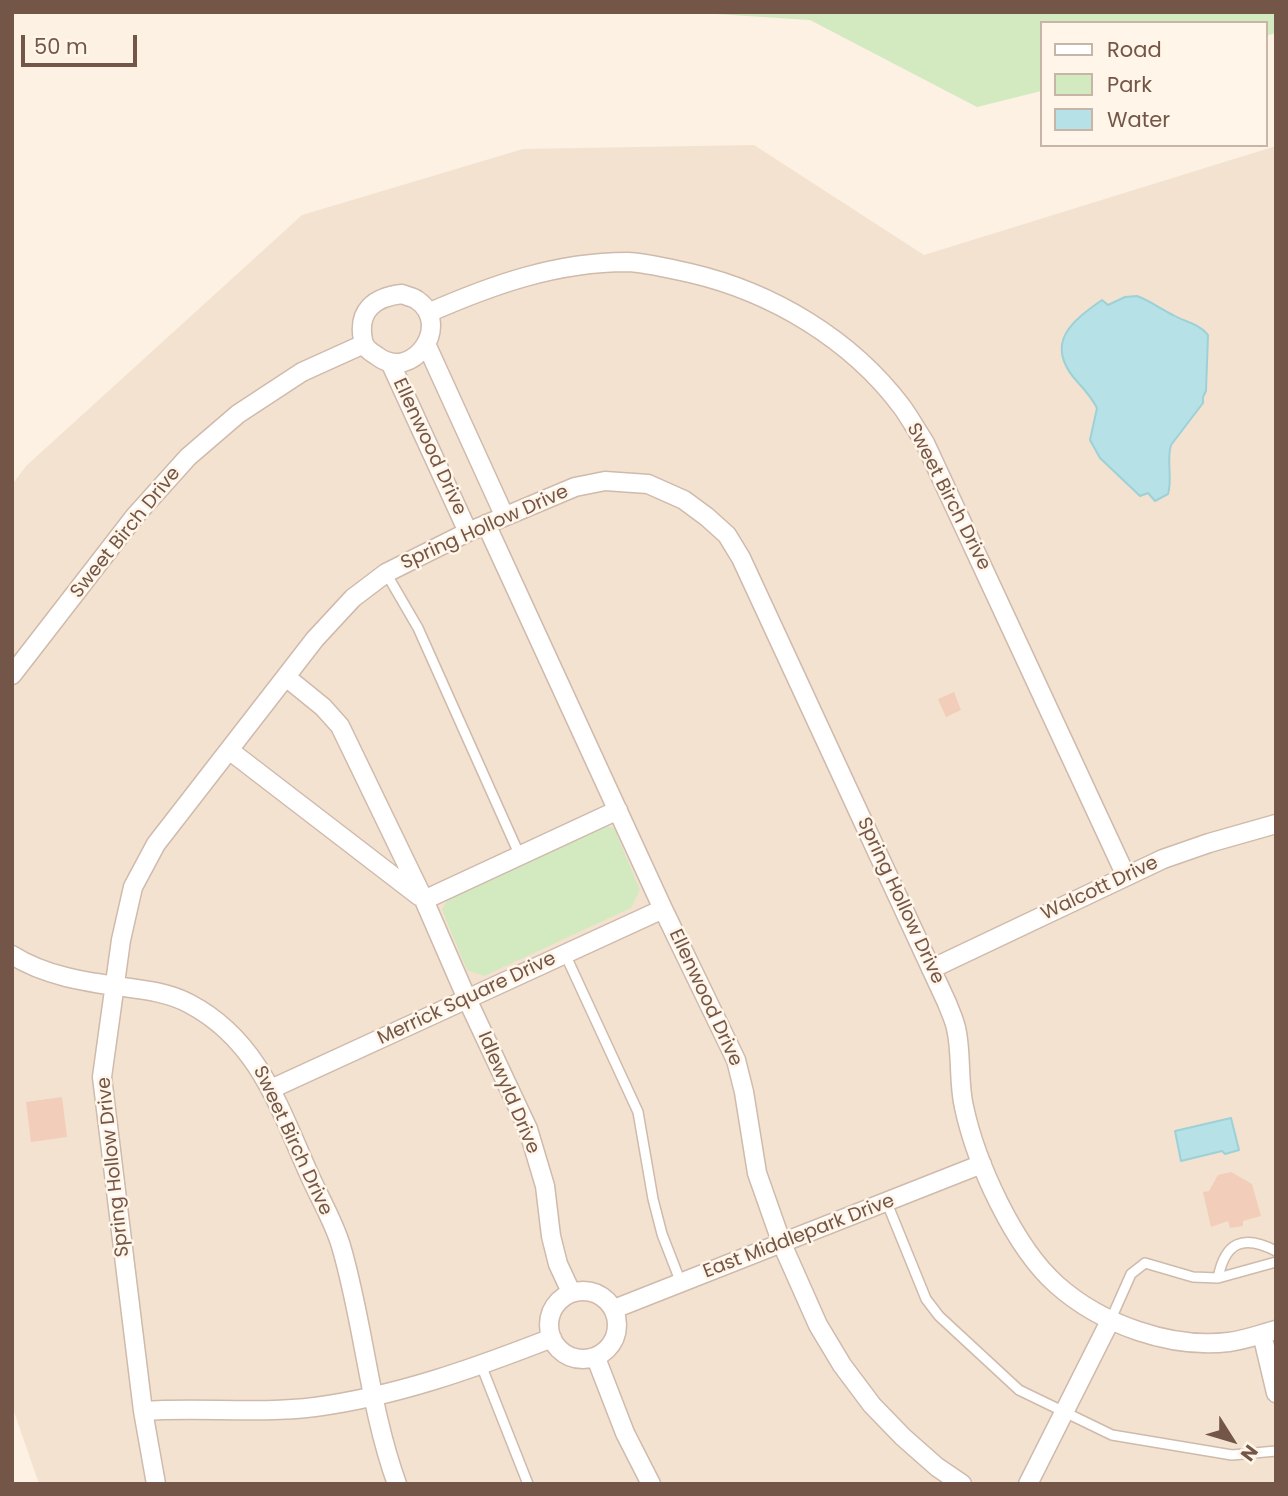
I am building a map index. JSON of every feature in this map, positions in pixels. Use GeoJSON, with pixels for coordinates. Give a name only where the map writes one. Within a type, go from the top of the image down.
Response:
{"type":"FeatureCollection","features":[{"type":"Feature","properties":{"kind":"street","name":"Sweet Birch Drive"},"geometry":{"type":"LineString","coordinates":[[428,313],[504,281],[587,265],[629,262],[721,280],[776,303],[820,329],[853,355],[902,407],[925,443],[1126,876]]}},
{"type":"Feature","properties":{"kind":"street"},"geometry":{"type":"LineString","coordinates":[[402,294],[417,300],[428,313],[432,330],[427,346],[415,358],[400,364],[383,361],[364,344],[363,319],[371,305],[385,296],[402,294]]}},
{"type":"Feature","properties":{"kind":"street","name":"Sweet Birch Drive"},"geometry":{"type":"LineString","coordinates":[[12,675],[135,516],[188,457],[238,414],[302,372],[364,344]]}},
{"type":"Feature","properties":{"kind":"street","name":"Ellenwood Drive"},"geometry":{"type":"LineString","coordinates":[[427,346],[504,515]]}},
{"type":"Feature","properties":{"kind":"street","name":"Ellenwood Drive"},"geometry":{"type":"LineString","coordinates":[[390,362],[468,532]]}},
{"type":"Feature","properties":{"kind":"street","name":"Spring Hollow Drive"},"geometry":{"type":"LineString","coordinates":[[156,1484],[143,1412],[102,1077],[113,986],[133,887],[156,844],[315,639],[353,598],[386,573],[504,515],[575,487],[606,481],[648,484],[684,500],[727,535],[741,558],[947,1003],[956,1030],[964,1107],[982,1164],[1024,1247],[1055,1284],[1080,1303],[1111,1319],[1165,1339],[1230,1342],[1269,1332]]}},
{"type":"Feature","properties":{"kind":"street","name":"Ellenwood Drive"},"geometry":{"type":"LineString","coordinates":[[486,524],[663,909],[736,1060],[757,1173],[782,1244],[818,1325],[842,1365],[872,1405],[937,1467],[962,1484]]}},
{"type":"Feature","properties":{"kind":"street","name":"Idlewyld Drive"},"geometry":{"type":"LineString","coordinates":[[286,677],[323,706],[340,726],[424,900],[527,1129],[545,1186],[551,1236],[558,1264],[571,1292]]}},
{"type":"Feature","properties":{"kind":"street","name":"Idlewyld Drive"},"geometry":{"type":"LineString","coordinates":[[229,750],[424,900]]}},
{"type":"Feature","properties":{"kind":"street"},"geometry":{"type":"LineString","coordinates":[[424,900],[618,810]]}},
{"type":"Feature","properties":{"kind":"street","name":"Walcott Drive"},"geometry":{"type":"LineString","coordinates":[[931,969],[1126,876],[1186,851],[1276,824]]}},
{"type":"Feature","properties":{"kind":"street","name":"Merrick Square Drive"},"geometry":{"type":"LineString","coordinates":[[271,1089],[663,909]]}},
{"type":"Feature","properties":{"kind":"street","name":"Sweet Birch Drive"},"geometry":{"type":"LineString","coordinates":[[12,955],[27,965],[71,978],[154,992],[188,1003],[220,1023],[249,1054],[271,1089],[341,1244],[373,1396],[397,1484]]}},
{"type":"Feature","properties":{"kind":"street","name":"East Middlepark Drive"},"geometry":{"type":"LineString","coordinates":[[614,1310],[982,1164]]}},
{"type":"Feature","properties":{"kind":"street"},"geometry":{"type":"LineString","coordinates":[[588,1290],[604,1297],[614,1310],[618,1326],[614,1342],[596,1358],[582,1360],[569,1357],[556,1348],[549,1332],[549,1316],[557,1301],[571,1292],[588,1290]]}},
{"type":"Feature","properties":{"kind":"street"},"geometry":{"type":"LineString","coordinates":[[1028,1484],[1111,1319]]}},
{"type":"Feature","properties":{"kind":"street"},"geometry":{"type":"LineString","coordinates":[[1269,1332],[1276,1393]]}},
{"type":"Feature","properties":{"kind":"street"},"geometry":{"type":"LineString","coordinates":[[143,1412],[314,1407],[410,1388],[552,1338]]}},
{"type":"Feature","properties":{"kind":"street"},"geometry":{"type":"LineString","coordinates":[[596,1358],[625,1433],[651,1484]]}},
{"type":"Feature","properties":{"kind":"lane"},"geometry":{"type":"LineString","coordinates":[[386,573],[418,628],[520,856]]}},
{"type":"Feature","properties":{"kind":"lane"},"geometry":{"type":"LineString","coordinates":[[565,954],[638,1112],[653,1199],[662,1234],[681,1283]]}},
{"type":"Feature","properties":{"kind":"lane"},"geometry":{"type":"LineString","coordinates":[[887,1203],[926,1298],[939,1316],[1019,1390],[1112,1435],[1232,1455],[1276,1451]]}},
{"type":"Feature","properties":{"kind":"lane"},"geometry":{"type":"LineString","coordinates":[[1218,1278],[1222,1259],[1231,1247],[1248,1242],[1265,1245],[1276,1251]]}},
{"type":"Feature","properties":{"kind":"lane"},"geometry":{"type":"LineString","coordinates":[[1111,1319],[1131,1274],[1145,1264],[1193,1277],[1218,1278],[1276,1262]]}},
{"type":"Feature","properties":{"kind":"lane"},"geometry":{"type":"LineString","coordinates":[[481,1365],[528,1484]]}},
{"type":"Feature","properties":{"kind":"shaded area"},"geometry":{"type":"Polygon","coordinates":[[[754,145],[924,255],[1276,146],[1276,1484],[39,1484],[12,1406],[12,485],[26,466],[302,215],[523,149],[754,145]]]}},
{"type":"Feature","properties":{"kind":"green space"},"geometry":{"type":"Polygon","coordinates":[[[684,12],[1276,12],[1276,33],[1267,35],[1267,21],[1040,21],[1040,91],[977,107],[810,20],[684,12]]]}},
{"type":"Feature","properties":{"kind":"green space"},"geometry":{"type":"Polygon","coordinates":[[[597,824],[614,828],[640,890],[631,908],[484,976],[467,970],[442,910],[449,896],[597,824]]]}},
{"type":"Feature","properties":{"kind":"water"},"geometry":{"type":"Polygon","coordinates":[[[1137,296],[1197,326],[1208,335],[1206,391],[1203,403],[1171,445],[1168,494],[1155,501],[1148,493],[1140,496],[1100,458],[1090,440],[1097,408],[1074,378],[1062,354],[1066,333],[1072,324],[1091,308],[1102,300],[1108,305],[1125,297],[1137,296]]]}},
{"type":"Feature","properties":{"kind":"water"},"geometry":{"type":"Polygon","coordinates":[[[1231,1118],[1239,1150],[1225,1154],[1222,1151],[1181,1161],[1175,1131],[1231,1118]]]}},
{"type":"Feature","properties":{"kind":"building"},"geometry":{"type":"Polygon","coordinates":[[[954,692],[961,710],[946,717],[938,699],[954,692]]]}},
{"type":"Feature","properties":{"kind":"building"},"geometry":{"type":"Polygon","coordinates":[[[62,1097],[67,1137],[31,1142],[26,1102],[62,1097]]]}},
{"type":"Feature","properties":{"kind":"building"},"geometry":{"type":"Polygon","coordinates":[[[1231,1172],[1252,1184],[1261,1216],[1243,1221],[1243,1226],[1230,1228],[1228,1221],[1211,1227],[1203,1192],[1209,1191],[1218,1175],[1231,1172]]]}}]}
